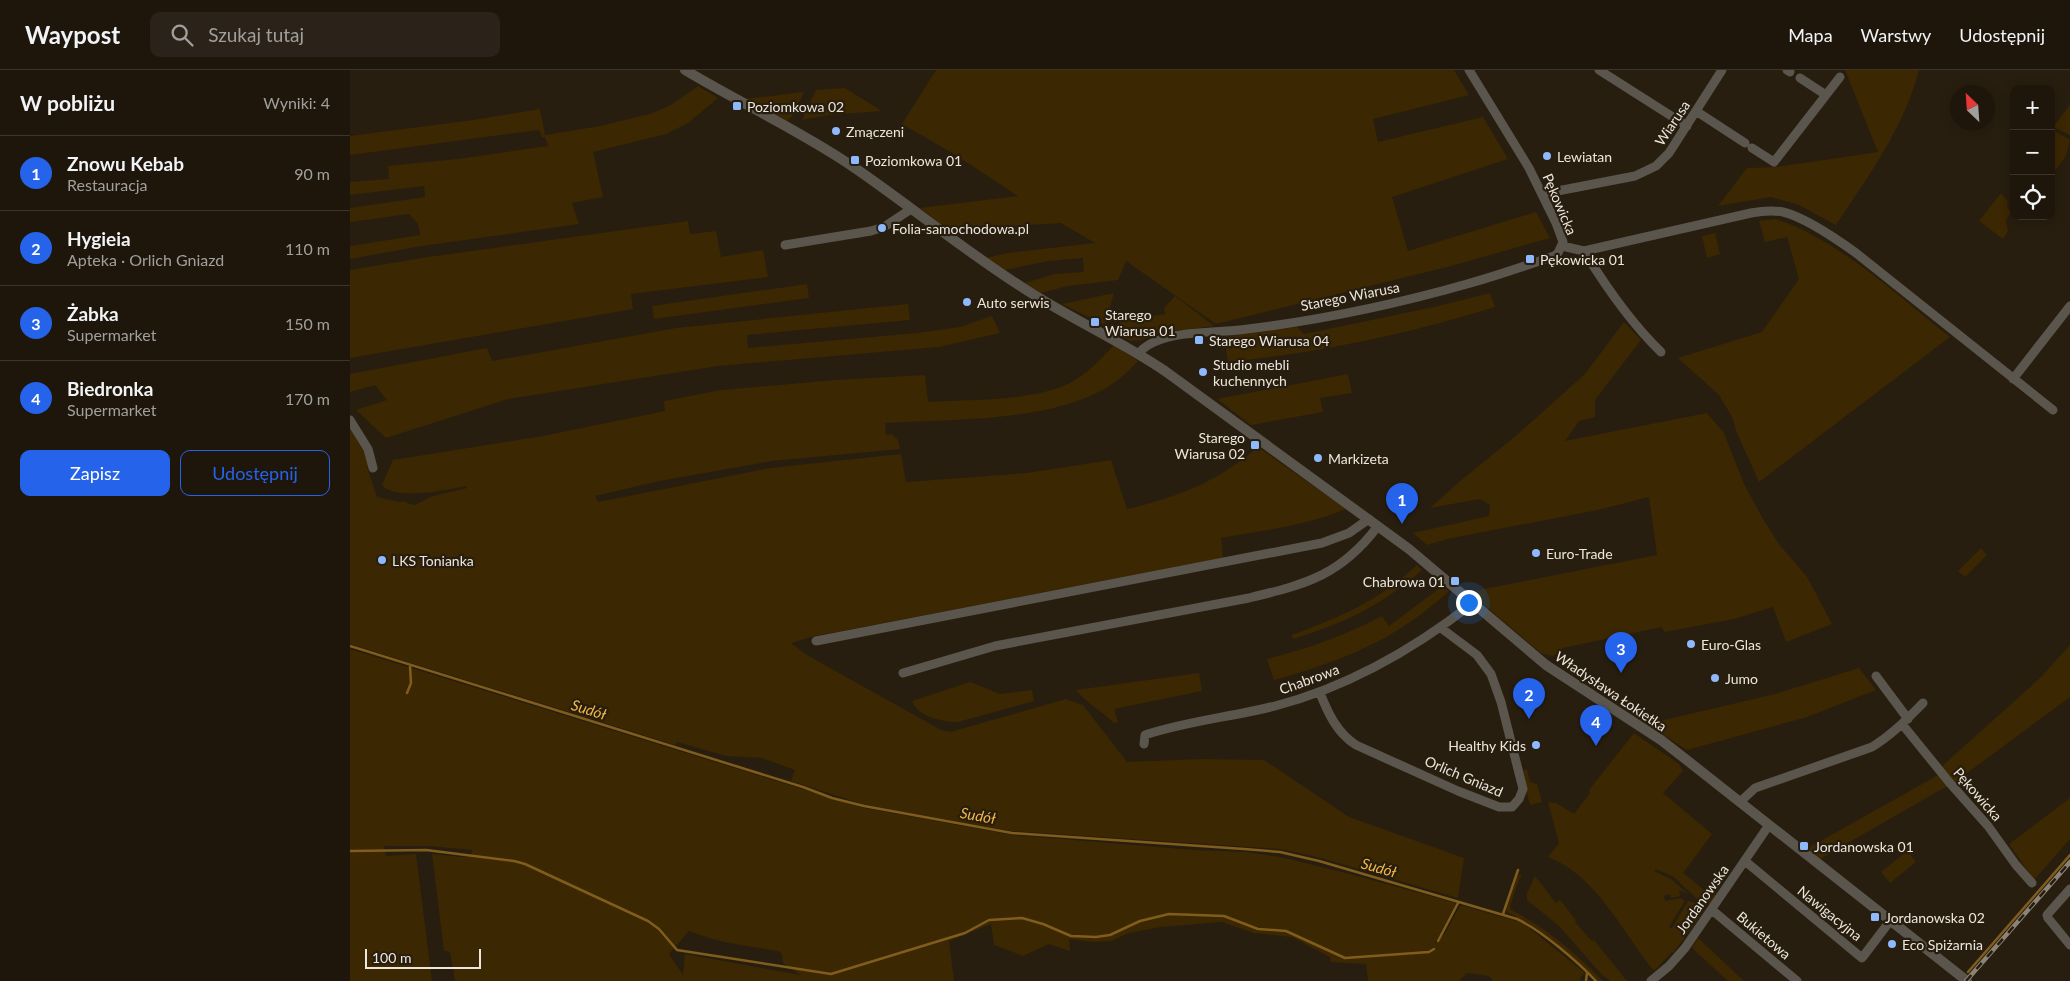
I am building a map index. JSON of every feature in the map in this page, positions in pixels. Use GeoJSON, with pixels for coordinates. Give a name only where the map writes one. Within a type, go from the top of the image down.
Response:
{"type":"FeatureCollection","features":[{"type":"Feature","properties":{"kind":"street","name":"Władysława Łokietka"},"geometry":{"type":"LineString","coordinates":[[685,70],[831,153],[970,253],[1029,292],[1139,353],[1369,519],[1546,665],[1661,740],[1967,981]]}},
{"type":"Feature","properties":{"kind":"street","name":"Pękowicka"},"geometry":{"type":"LineString","coordinates":[[1469,70],[1520,152],[1562,237],[1562,246],[1584,251],[1631,319],[1644,336],[1661,352]]}},
{"type":"Feature","properties":{"kind":"street"},"geometry":{"type":"LineString","coordinates":[[1599,70],[1687,126]]}},
{"type":"Feature","properties":{"kind":"street","name":"Wiarusa"},"geometry":{"type":"LineString","coordinates":[[1542,194],[1646,172],[1664,158],[1687,126],[1722,70]]}},
{"type":"Feature","properties":{"kind":"street"},"geometry":{"type":"LineString","coordinates":[[1696,111],[1774,162],[1840,77]]}},
{"type":"Feature","properties":{"kind":"street"},"geometry":{"type":"LineString","coordinates":[[1800,78],[1826,95]]}},
{"type":"Feature","properties":{"kind":"street"},"geometry":{"type":"LineString","coordinates":[[785,245],[871,232],[896,220],[911,209]]}},
{"type":"Feature","properties":{"kind":"street"},"geometry":{"type":"LineString","coordinates":[[1584,251],[1751,212],[1784,212],[1841,242],[1856,253],[2053,410]]}},
{"type":"Feature","properties":{"kind":"street","name":"Starego Wiarusa"},"geometry":{"type":"LineString","coordinates":[[1139,353],[1149,344],[1169,338],[1242,330],[1393,303],[1468,284],[1554,256],[1562,246]]}},
{"type":"Feature","properties":{"kind":"street"},"geometry":{"type":"LineString","coordinates":[[2014,379],[2070,306]]}},
{"type":"Feature","properties":{"kind":"street"},"geometry":{"type":"LineString","coordinates":[[350,420],[368,449],[373,468]]}},
{"type":"Feature","properties":{"kind":"street"},"geometry":{"type":"LineString","coordinates":[[816,641],[1322,542],[1350,533],[1369,519]]}},
{"type":"Feature","properties":{"kind":"street"},"geometry":{"type":"LineString","coordinates":[[903,673],[995,646],[1280,591],[1314,579],[1347,561],[1364,546],[1378,526]]}},
{"type":"Feature","properties":{"kind":"street","name":"Chabrowa"},"geometry":{"type":"LineString","coordinates":[[1144,744],[1145,735],[1161,730],[1234,716],[1320,692],[1405,652],[1474,604]]}},
{"type":"Feature","properties":{"kind":"street","name":"Orlich Gniazd"},"geometry":{"type":"LineString","coordinates":[[1320,692],[1328,713],[1338,729],[1352,742],[1499,807],[1512,807],[1519,799],[1522,789],[1501,702],[1491,674],[1477,655],[1441,628]]}},
{"type":"Feature","properties":{"kind":"street","name":"Pękowicka"},"geometry":{"type":"LineString","coordinates":[[1876,676],[1905,722],[1949,782],[1988,826],[2016,865],[2032,883]]}},
{"type":"Feature","properties":{"kind":"street"},"geometry":{"type":"LineString","coordinates":[[1740,802],[1754,788],[1872,747],[1905,722],[1923,703]]}},
{"type":"Feature","properties":{"kind":"street","name":"Jordanowska"},"geometry":{"type":"LineString","coordinates":[[1651,981],[1669,966],[1685,948],[1769,825]]}},
{"type":"Feature","properties":{"kind":"street","name":"Nawigacyjna"},"geometry":{"type":"LineString","coordinates":[[1745,861],[1862,958],[1890,920]]}},
{"type":"Feature","properties":{"kind":"street"},"geometry":{"type":"LineString","coordinates":[[2070,889],[2048,915],[2048,918],[2070,945]]}},
{"type":"Feature","properties":{"kind":"street","name":"Bukietowa"},"geometry":{"type":"LineString","coordinates":[[1712,910],[1798,981]]}},
{"type":"Feature","properties":{"kind":"shaded area"},"geometry":{"type":"Polygon","coordinates":[[[936,70],[1454,70],[1469,95],[1373,119],[1378,142],[1483,117],[1508,159],[1392,197],[1408,251],[1536,212],[1550,238],[1451,266],[1216,324],[1126,261],[1118,280],[1068,286],[1041,293],[1025,283],[1055,274],[1084,272],[1083,258],[1048,261],[1005,270],[986,258],[1008,253],[1095,243],[1061,223],[995,227],[953,234],[920,208],[1018,196],[954,154],[902,124],[936,70]]]}},
{"type":"Feature","properties":{"kind":"shaded area"},"geometry":{"type":"Polygon","coordinates":[[[1845,70],[1919,70],[1895,131],[1873,169],[1836,225],[1799,205],[1771,197],[1718,206],[1747,168],[1777,167],[1878,152],[1845,70]]]}},
{"type":"Feature","properties":{"kind":"shaded area"},"geometry":{"type":"Polygon","coordinates":[[[698,86],[718,98],[688,123],[666,134],[593,152],[603,197],[572,203],[579,224],[422,246],[350,259],[350,246],[420,235],[418,224],[409,214],[350,222],[350,208],[425,197],[424,186],[350,195],[350,182],[389,179],[388,166],[458,159],[548,146],[545,137],[542,137],[539,130],[350,155],[350,136],[540,109],[545,135],[600,126],[650,114],[671,105],[698,86]]]}},
{"type":"Feature","properties":{"kind":"shaded area"},"geometry":{"type":"Polygon","coordinates":[[[845,88],[882,111],[829,115],[802,120],[816,90],[845,88]]]}},
{"type":"Feature","properties":{"kind":"shaded area"},"geometry":{"type":"Polygon","coordinates":[[[804,92],[793,115],[787,121],[746,99],[804,92]]]}},
{"type":"Feature","properties":{"kind":"shaded area"},"geometry":{"type":"Polygon","coordinates":[[[2070,105],[2070,135],[2055,128],[2055,124],[2070,105]]]}},
{"type":"Feature","properties":{"kind":"shaded area"},"geometry":{"type":"Polygon","coordinates":[[[2055,131],[2070,140],[2065,158],[2055,170],[2055,131]]]}},
{"type":"Feature","properties":{"kind":"shaded area"},"geometry":{"type":"Polygon","coordinates":[[[2001,193],[2008,202],[2007,206],[2010,212],[2006,221],[2008,231],[2003,239],[1979,221],[2001,193]]]}},
{"type":"Feature","properties":{"kind":"shaded area"},"geometry":{"type":"Polygon","coordinates":[[[1776,219],[1822,240],[1845,255],[1889,287],[1950,337],[1759,482],[1737,433],[1732,417],[1719,395],[1678,358],[1762,332],[1799,279],[1787,237],[1765,242],[1759,221],[1776,219]]]}},
{"type":"Feature","properties":{"kind":"shaded area"},"geometry":{"type":"Polygon","coordinates":[[[688,221],[690,234],[716,231],[721,257],[763,250],[768,277],[631,294],[633,309],[350,358],[350,270],[428,257],[688,221]]]}},
{"type":"Feature","properties":{"kind":"shaded area"},"geometry":{"type":"Polygon","coordinates":[[[1715,233],[1720,254],[1707,258],[1702,236],[1715,233]]]}},
{"type":"Feature","properties":{"kind":"shaded area"},"geometry":{"type":"Polygon","coordinates":[[[807,284],[809,298],[654,319],[652,306],[807,284]]]}},
{"type":"Feature","properties":{"kind":"shaded area"},"geometry":{"type":"Polygon","coordinates":[[[1114,293],[1105,325],[1062,304],[1114,293]]]}},
{"type":"Feature","properties":{"kind":"shaded area"},"geometry":{"type":"Polygon","coordinates":[[[1490,293],[1495,307],[1429,326],[1329,348],[1228,362],[1224,337],[1297,327],[1304,334],[1434,307],[1490,293]]]}},
{"type":"Feature","properties":{"kind":"shaded area"},"geometry":{"type":"Polygon","coordinates":[[[1175,296],[1214,326],[1160,333],[1142,340],[1130,341],[1116,333],[1120,322],[1133,318],[1165,314],[1164,308],[1175,296]]]}},
{"type":"Feature","properties":{"kind":"shaded area"},"geometry":{"type":"Polygon","coordinates":[[[908,304],[910,320],[747,335],[748,348],[917,333],[960,327],[992,316],[1000,333],[939,347],[718,366],[508,399],[386,438],[356,410],[387,400],[375,385],[350,392],[350,374],[487,348],[492,361],[676,328],[908,304]]]}},
{"type":"Feature","properties":{"kind":"shaded area"},"geometry":{"type":"Polygon","coordinates":[[[1624,322],[1641,340],[1595,400],[1595,417],[1579,421],[1565,441],[1707,413],[1724,433],[1744,484],[1763,519],[1778,543],[1807,577],[1832,624],[1786,642],[1773,607],[1734,619],[1665,632],[1661,627],[1563,648],[1553,656],[1541,653],[1469,592],[1657,555],[1649,497],[1598,510],[1447,539],[1427,545],[1413,533],[1489,516],[1490,505],[1480,499],[1430,508],[1518,434],[1585,374],[1624,322]]]}},
{"type":"Feature","properties":{"kind":"shaded area"},"geometry":{"type":"Polygon","coordinates":[[[1114,345],[1138,361],[1123,376],[1106,388],[1082,399],[1056,407],[999,417],[885,423],[886,435],[892,434],[898,440],[900,449],[772,461],[659,481],[595,496],[598,502],[770,468],[901,454],[906,482],[1027,473],[1111,460],[1127,509],[1164,499],[1197,487],[1228,470],[1258,447],[1346,509],[1300,524],[1221,538],[1223,558],[815,636],[791,643],[807,655],[941,730],[950,732],[1066,699],[1083,705],[1127,762],[1201,759],[1264,760],[1349,817],[1464,858],[1458,898],[1321,858],[1281,849],[1011,831],[865,805],[791,781],[795,770],[762,758],[726,756],[677,742],[675,745],[350,644],[350,425],[364,447],[369,466],[367,467],[377,497],[399,502],[406,501],[415,505],[433,496],[467,488],[466,486],[422,493],[389,490],[382,485],[393,460],[543,436],[665,411],[664,401],[721,390],[925,375],[928,402],[1019,397],[1037,394],[1070,383],[1088,371],[1114,345]]]}},
{"type":"Feature","properties":{"kind":"shaded area"},"geometry":{"type":"Polygon","coordinates":[[[1348,374],[1352,393],[1320,398],[1323,412],[1251,425],[1217,399],[1348,374]]]}},
{"type":"Feature","properties":{"kind":"shaded area"},"geometry":{"type":"Polygon","coordinates":[[[1981,548],[1987,555],[1965,577],[1958,571],[1981,548]]]}},
{"type":"Feature","properties":{"kind":"shaded area"},"geometry":{"type":"Polygon","coordinates":[[[1417,565],[1422,570],[1407,583],[1362,612],[1329,627],[1293,639],[1292,635],[1358,607],[1388,589],[1417,565]]]}},
{"type":"Feature","properties":{"kind":"shaded area"},"geometry":{"type":"Polygon","coordinates":[[[1441,587],[1449,591],[1409,623],[1388,636],[1323,665],[1274,680],[1267,659],[1326,641],[1382,616],[1389,626],[1441,587]]]}},
{"type":"Feature","properties":{"kind":"shaded area"},"geometry":{"type":"Polygon","coordinates":[[[2070,645],[2070,697],[1955,782],[1940,768],[2039,679],[2070,645]]]}},
{"type":"Feature","properties":{"kind":"shaded area"},"geometry":{"type":"Polygon","coordinates":[[[350,649],[864,808],[1013,835],[1194,850],[1247,852],[1281,857],[1350,874],[1456,903],[1434,945],[1444,935],[1460,906],[1464,906],[1523,923],[1585,973],[1580,981],[1493,981],[1489,976],[1467,973],[1459,981],[1368,981],[1366,964],[1331,962],[1330,957],[1292,937],[1254,933],[1222,922],[1161,927],[1129,933],[1111,941],[1094,942],[1069,939],[1070,951],[1049,944],[1023,956],[994,945],[991,924],[949,941],[954,981],[455,981],[450,952],[444,951],[432,854],[472,856],[472,850],[428,846],[384,846],[386,856],[416,854],[432,981],[350,981],[350,649]],[[689,931],[669,954],[683,975],[685,954],[801,975],[783,963],[782,954],[778,951],[733,944],[689,931]]]}},
{"type":"Feature","properties":{"kind":"shaded area"},"geometry":{"type":"Polygon","coordinates":[[[1859,668],[1876,690],[1807,717],[1687,750],[1647,724],[1775,694],[1859,668]]]}},
{"type":"Feature","properties":{"kind":"shaded area"},"geometry":{"type":"Polygon","coordinates":[[[1199,673],[1202,691],[1114,709],[1118,722],[1114,723],[1076,690],[1199,673]]]}},
{"type":"Feature","properties":{"kind":"shaded area"},"geometry":{"type":"Polygon","coordinates":[[[970,682],[1000,694],[1032,690],[1034,701],[958,722],[931,718],[919,711],[912,701],[970,682]]]}},
{"type":"Feature","properties":{"kind":"shaded area"},"geometry":{"type":"Polygon","coordinates":[[[1634,733],[1679,764],[1683,771],[1663,793],[1712,834],[1683,873],[1713,897],[1714,889],[1716,896],[1710,904],[1696,898],[1674,877],[1656,869],[1654,871],[1671,879],[1688,894],[1679,890],[1680,896],[1671,898],[1670,894],[1664,896],[1665,901],[1680,898],[1685,901],[1669,927],[1672,928],[1688,901],[1696,903],[1704,911],[1673,953],[1654,971],[1595,891],[1581,877],[1548,857],[1559,843],[1548,802],[1556,803],[1574,814],[1590,793],[1589,790],[1634,733]]]}},
{"type":"Feature","properties":{"kind":"shaded area"},"geometry":{"type":"Polygon","coordinates":[[[1527,769],[1530,782],[1537,784],[1542,802],[1530,805],[1521,771],[1527,769]]]}},
{"type":"Feature","properties":{"kind":"shaded area"},"geometry":{"type":"Polygon","coordinates":[[[1940,774],[1949,785],[1820,859],[1808,848],[1940,774]]]}},
{"type":"Feature","properties":{"kind":"shaded area"},"geometry":{"type":"Polygon","coordinates":[[[2070,798],[2070,839],[2034,880],[2009,844],[2070,798]]]}},
{"type":"Feature","properties":{"kind":"shaded area"},"geometry":{"type":"Polygon","coordinates":[[[1907,851],[1916,862],[1890,883],[1881,872],[1907,851]]]}},
{"type":"Feature","properties":{"kind":"shaded area"},"geometry":{"type":"Polygon","coordinates":[[[1520,874],[1522,875],[1510,906],[1511,910],[1536,924],[1560,942],[1603,981],[1598,981],[1527,922],[1507,912],[1506,909],[1517,877],[1520,874]]]}},
{"type":"Feature","properties":{"kind":"shaded area"},"geometry":{"type":"Polygon","coordinates":[[[1535,876],[1556,903],[1560,900],[1576,920],[1575,922],[1592,941],[1594,940],[1627,981],[1610,981],[1602,975],[1559,926],[1527,900],[1527,893],[1535,876]]]}},
{"type":"Feature","properties":{"kind":"shaded area"},"geometry":{"type":"Polygon","coordinates":[[[1698,938],[1744,981],[1728,981],[1692,948],[1698,938]]]}},
{"type":"Feature","properties":{"kind":"waterway","name":"Sudół"},"geometry":{"type":"LineString","coordinates":[[350,646],[803,787],[832,798],[864,806],[1012,833],[1280,852],[1319,861],[1517,919],[1559,947],[1596,981]]}},
{"type":"Feature","properties":{"kind":"waterway"},"geometry":{"type":"LineString","coordinates":[[407,693],[411,683],[410,666]]}},
{"type":"Feature","properties":{"kind":"waterway"},"geometry":{"type":"LineString","coordinates":[[350,851],[426,850],[514,861],[525,864],[648,921],[659,929],[677,950],[831,974],[965,933],[989,920],[1022,918],[1043,924],[1071,936],[1096,937],[1110,935],[1140,921],[1169,914],[1224,916],[1258,929],[1286,931],[1345,958],[1429,952],[1434,949]]}},
{"type":"Feature","properties":{"kind":"waterway"},"geometry":{"type":"LineString","coordinates":[[1968,972],[2070,855]]}},
{"type":"Feature","properties":{"kind":"waterway"},"geometry":{"type":"LineString","coordinates":[[1503,914],[1518,870]]}},
{"type":"Feature","properties":{"kind":"waterway"},"geometry":{"type":"LineString","coordinates":[[1438,941],[1458,903]]}},
{"type":"Feature","properties":{"kind":"waterway","name":"Sudół"},"geometry":{"type":"LineString","coordinates":[[1586,981],[1587,973]]}},
{"type":"Feature","properties":{"kind":"railway"},"geometry":{"type":"LineString","coordinates":[[1966,981],[2070,862]]}},
{"type":"Feature","properties":{"kind":"place","name":"Poziomkowa 02"},"geometry":{"type":"Point","coordinates":[737,106]}},
{"type":"Feature","properties":{"kind":"place","name":"Zmączeni"},"geometry":{"type":"Point","coordinates":[836,131]}},
{"type":"Feature","properties":{"kind":"place","name":"Lewiatan"},"geometry":{"type":"Point","coordinates":[1547,156]}},
{"type":"Feature","properties":{"kind":"place","name":"Poziomkowa 01"},"geometry":{"type":"Point","coordinates":[855,160]}},
{"type":"Feature","properties":{"kind":"place","name":"Folia-samochodowa.pl"},"geometry":{"type":"Point","coordinates":[882,228]}},
{"type":"Feature","properties":{"kind":"place","name":"Pękowicka 01"},"geometry":{"type":"Point","coordinates":[1530,259]}},
{"type":"Feature","properties":{"kind":"place","name":"Auto serwis"},"geometry":{"type":"Point","coordinates":[967,302]}},
{"type":"Feature","properties":{"kind":"place","name":"Starego Wiarusa 01"},"geometry":{"type":"Point","coordinates":[1095,322]}},
{"type":"Feature","properties":{"kind":"place","name":"Starego Wiarusa 04"},"geometry":{"type":"Point","coordinates":[1199,340]}},
{"type":"Feature","properties":{"kind":"place","name":"Studio mebli kuchennych"},"geometry":{"type":"Point","coordinates":[1203,372]}},
{"type":"Feature","properties":{"kind":"place","name":"Starego Wiarusa 02"},"geometry":{"type":"Point","coordinates":[1255,445]}},
{"type":"Feature","properties":{"kind":"place","name":"Markizeta"},"geometry":{"type":"Point","coordinates":[1318,458]}},
{"type":"Feature","properties":{"kind":"place","name":"Znowu Kebab"},"geometry":{"type":"Point","coordinates":[1402,524]}},
{"type":"Feature","properties":{"kind":"place","name":"Euro-Trade"},"geometry":{"type":"Point","coordinates":[1536,553]}},
{"type":"Feature","properties":{"kind":"place","name":"LKS Tonianka"},"geometry":{"type":"Point","coordinates":[382,560]}},
{"type":"Feature","properties":{"kind":"place","name":"Chabrowa 01"},"geometry":{"type":"Point","coordinates":[1455,581]}},
{"type":"Feature","properties":{"kind":"place","name":"Euro-Glas"},"geometry":{"type":"Point","coordinates":[1691,644]}},
{"type":"Feature","properties":{"kind":"place","name":"Żabka"},"geometry":{"type":"Point","coordinates":[1621,673]}},
{"type":"Feature","properties":{"kind":"place","name":"Jumo"},"geometry":{"type":"Point","coordinates":[1715,678]}},
{"type":"Feature","properties":{"kind":"place","name":"Hygieia"},"geometry":{"type":"Point","coordinates":[1529,719]}},
{"type":"Feature","properties":{"kind":"place","name":"Healthy Kids"},"geometry":{"type":"Point","coordinates":[1536,745]}},
{"type":"Feature","properties":{"kind":"place","name":"Biedronka"},"geometry":{"type":"Point","coordinates":[1596,746]}},
{"type":"Feature","properties":{"kind":"place","name":"Jordanowska 01"},"geometry":{"type":"Point","coordinates":[1804,846]}},
{"type":"Feature","properties":{"kind":"place","name":"Jordanowska 02"},"geometry":{"type":"Point","coordinates":[1875,917]}},
{"type":"Feature","properties":{"kind":"place","name":"Eco Spiżarnia"},"geometry":{"type":"Point","coordinates":[1892,944]}}]}
